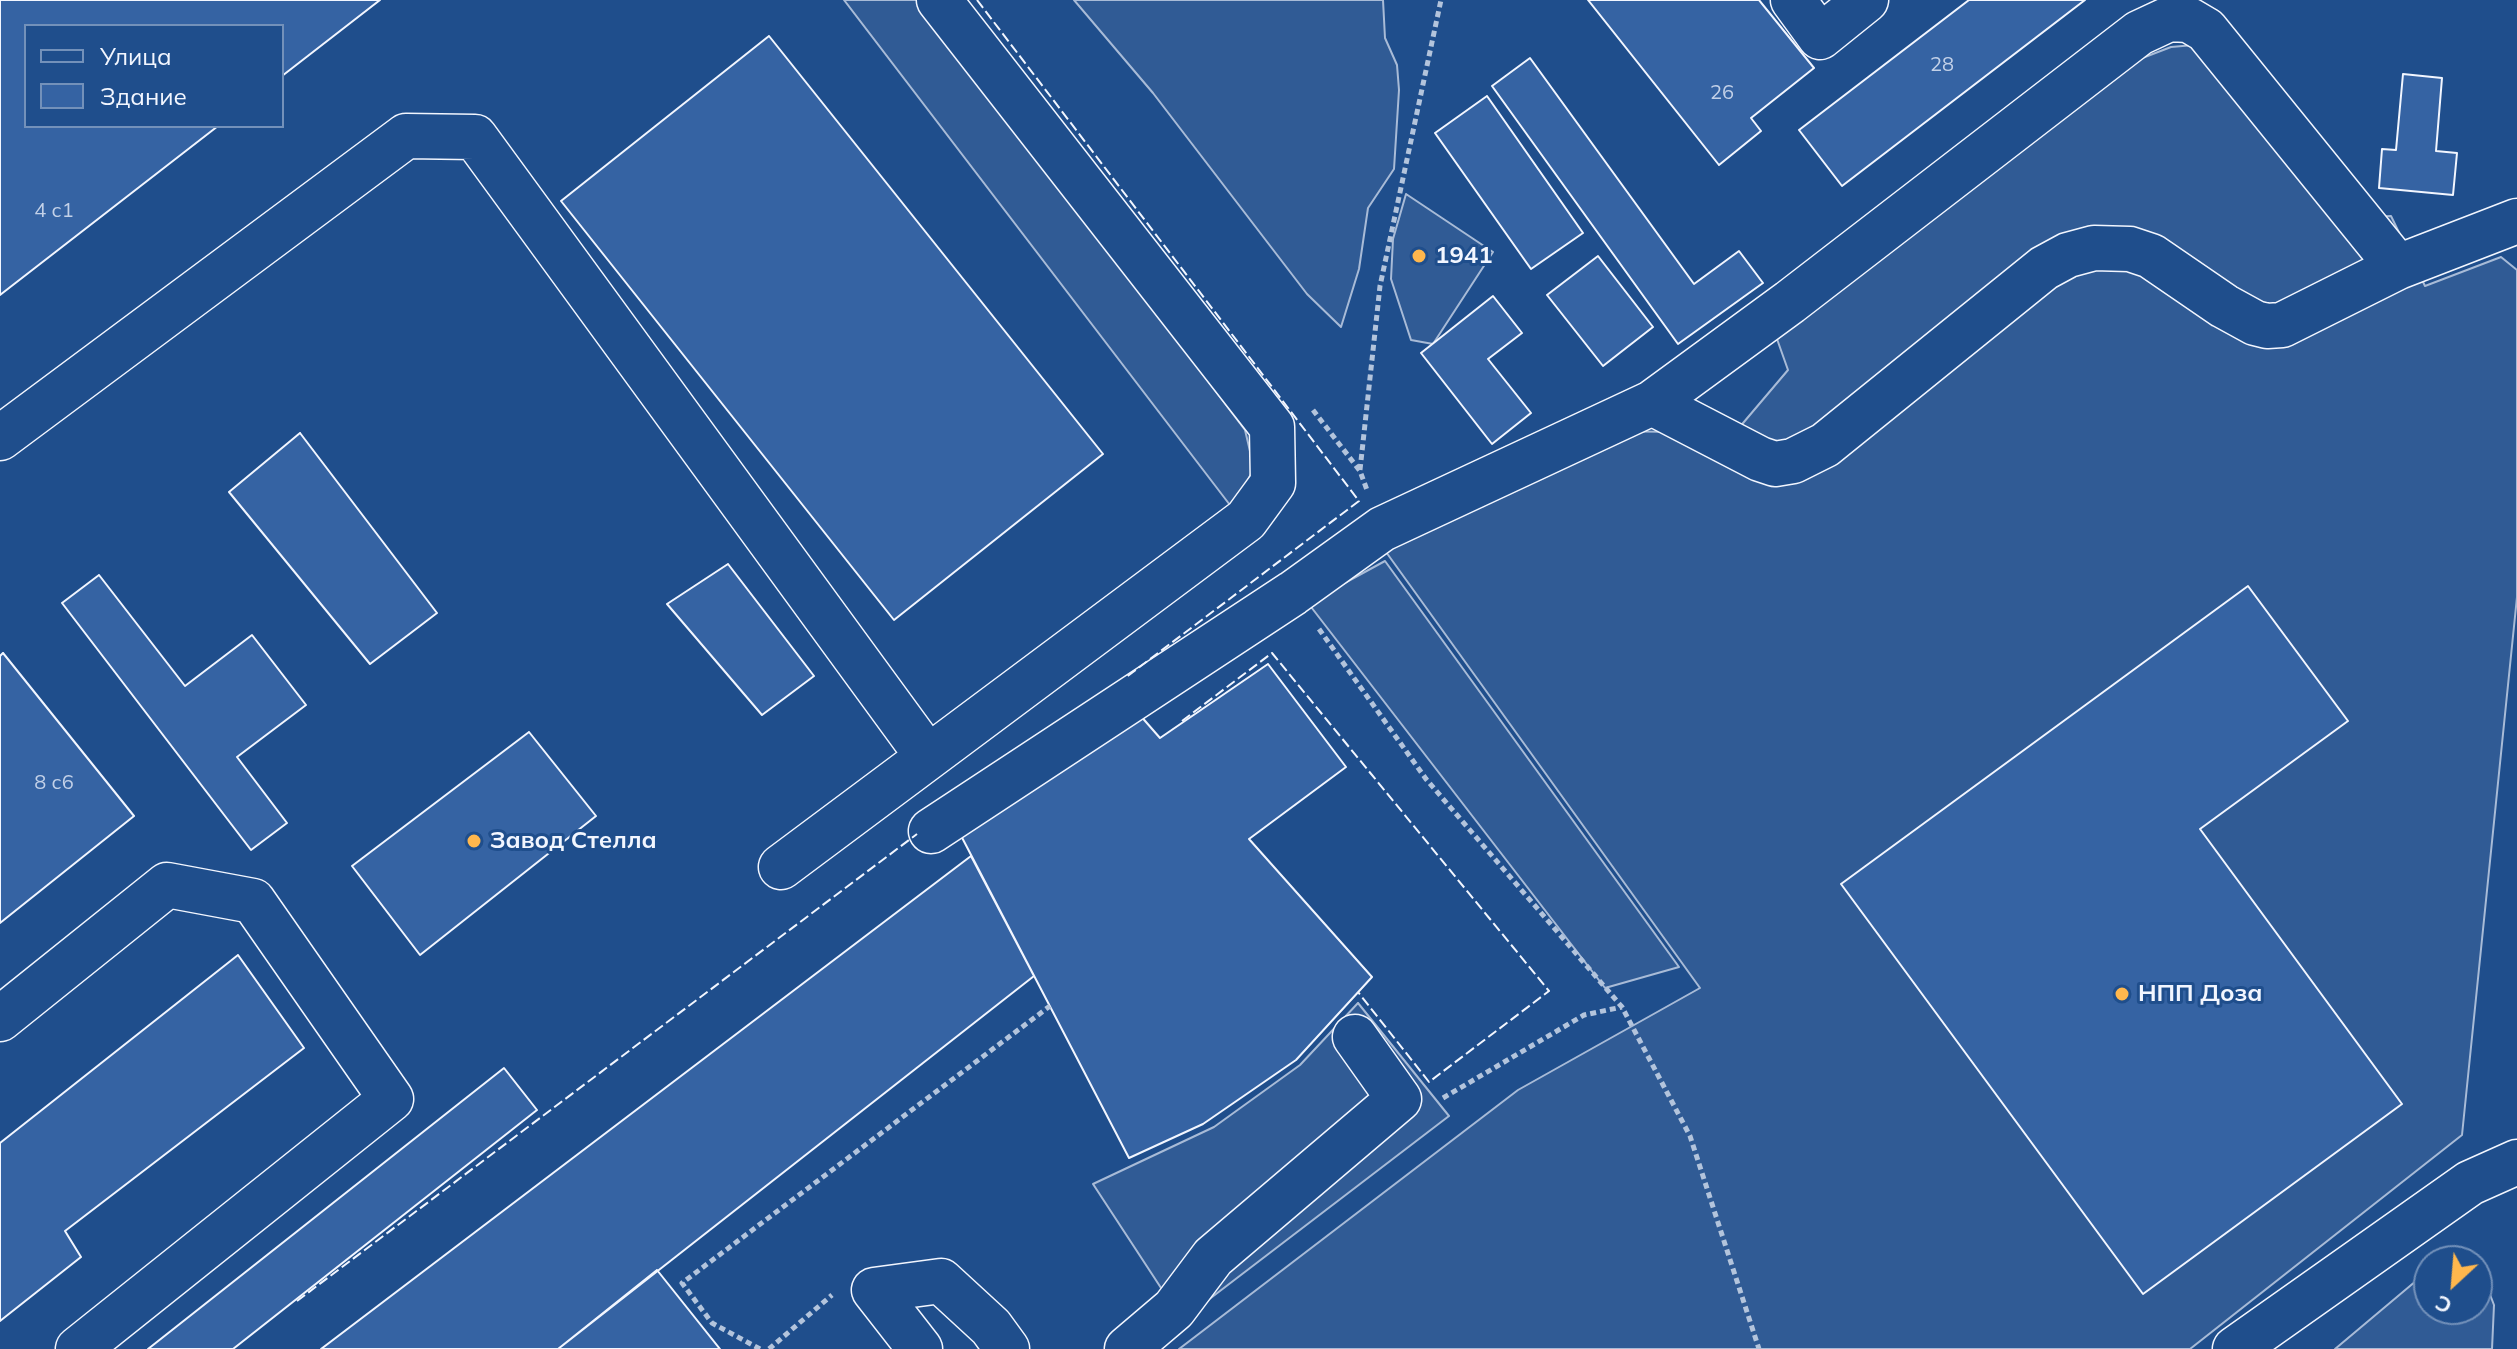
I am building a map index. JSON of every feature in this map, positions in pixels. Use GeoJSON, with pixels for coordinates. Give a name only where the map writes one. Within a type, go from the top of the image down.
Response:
{"type":"FeatureCollection","features":[{"type":"Feature","properties":{"kind":"lane"},"geometry":{"type":"LineString","coordinates":[[781,867],[1246,520],[1273,483],[1272,427],[939,0]]}},
{"type":"Feature","properties":{"kind":"lane"},"geometry":{"type":"LineString","coordinates":[[1793,0],[1820,37],[1866,0]]}},
{"type":"Feature","properties":{"kind":"lane"},"geometry":{"type":"LineString","coordinates":[[931,831],[1293,593],[1382,529],[1652,403],[1790,302],[2139,33],[2169,19],[2189,20],[2206,30],[2398,267]]}},
{"type":"Feature","properties":{"kind":"lane"},"geometry":{"type":"LineString","coordinates":[[0,438],[406,136],[475,137],[928,757]]}},
{"type":"Feature","properties":{"kind":"lane"},"geometry":{"type":"LineString","coordinates":[[1652,403],[1760,459],[1775,464],[1793,461],[1825,445],[2044,268],[2068,255],[2094,248],[2130,249],[2151,256],[2224,306],[2255,323],[2282,325],[2398,267],[2517,221]]}},
{"type":"Feature","properties":{"kind":"lane"},"geometry":{"type":"LineString","coordinates":[[0,1019],[167,885],[253,901],[391,1099],[78,1349]]}},
{"type":"Feature","properties":{"kind":"lane"},"geometry":{"type":"LineString","coordinates":[[1127,1349],[1174,1309],[1213,1257],[1399,1099],[1355,1037]]}},
{"type":"Feature","properties":{"kind":"lane"},"geometry":{"type":"LineString","coordinates":[[2235,1349],[2470,1183],[2517,1162]]}},
{"type":"Feature","properties":{"kind":"lane"},"geometry":{"type":"LineString","coordinates":[[874,1290],[941,1281],[991,1327],[1007,1349]]}},
{"type":"Feature","properties":{"kind":"lane"},"geometry":{"type":"LineString","coordinates":[[874,1290],[920,1349]]}},
{"type":"Feature","properties":{"kind":"path"},"geometry":{"type":"LineString","coordinates":[[1360,471],[1380,286],[1441,0]]}},
{"type":"Feature","properties":{"kind":"path"},"geometry":{"type":"LineString","coordinates":[[1293,593],[1426,779],[1622,1007],[1690,1136],[1759,1349]]}},
{"type":"Feature","properties":{"kind":"path"},"geometry":{"type":"LineString","coordinates":[[760,1349],[712,1323],[682,1283],[1050,1006]]}},
{"type":"Feature","properties":{"kind":"path"},"geometry":{"type":"LineString","coordinates":[[1437,1101],[1584,1015],[1622,1007]]}},
{"type":"Feature","properties":{"kind":"path"},"geometry":{"type":"LineString","coordinates":[[769,1349],[840,1288],[874,1290]]}},
{"type":"Feature","properties":{"kind":"shaded area"},"geometry":{"type":"Polygon","coordinates":[[[844,0],[920,0],[1245,430],[1254,468],[1233,509],[844,0]]]}},
{"type":"Feature","properties":{"kind":"shaded area"},"geometry":{"type":"Polygon","coordinates":[[[1074,0],[1383,0],[1385,38],[1397,65],[1399,90],[1394,169],[1368,208],[1359,269],[1341,327],[1307,294],[1153,93],[1074,0]]]}},
{"type":"Feature","properties":{"kind":"shaded area"},"geometry":{"type":"Polygon","coordinates":[[[2194,45],[2335,219],[2391,216],[2425,286],[2501,257],[2517,270],[2517,597],[2462,1135],[2190,1349],[1179,1349],[1518,1090],[1700,988],[1381,545],[1601,431],[1738,429],[1788,370],[1777,339],[2132,62],[2171,47],[2194,45]]]}},
{"type":"Feature","properties":{"kind":"shaded area"},"geometry":{"type":"Polygon","coordinates":[[[1406,194],[1493,252],[1433,344],[1411,340],[1391,279],[1393,239],[1406,194]]]}},
{"type":"Feature","properties":{"kind":"shaded area"},"geometry":{"type":"Polygon","coordinates":[[[1385,561],[1679,967],[1605,988],[1308,603],[1385,561]]]}},
{"type":"Feature","properties":{"kind":"shaded area"},"geometry":{"type":"Polygon","coordinates":[[[1358,1003],[1449,1116],[1182,1320],[1093,1184],[1214,1127],[1300,1065],[1358,1003]]]}},
{"type":"Feature","properties":{"kind":"shaded area"},"geometry":{"type":"Polygon","coordinates":[[[2413,1283],[2413,1325],[2493,1325],[2493,1302],[2494,1305],[2492,1349],[2335,1349],[2413,1283]]]}},
{"type":"Feature","properties":{"kind":"building"},"geometry":{"type":"Polygon","coordinates":[[[0,0],[380,0],[284,74],[284,24],[24,24],[24,128],[215,128],[0,295],[0,0]]]}},
{"type":"Feature","properties":{"kind":"building"},"geometry":{"type":"Polygon","coordinates":[[[1588,0],[1759,0],[1814,68],[1751,118],[1761,131],[1719,165],[1588,0]]]}},
{"type":"Feature","properties":{"kind":"building"},"geometry":{"type":"Polygon","coordinates":[[[1969,0],[2085,0],[1842,186],[1799,130],[1969,0]]]}},
{"type":"Feature","properties":{"kind":"building"},"geometry":{"type":"Polygon","coordinates":[[[769,36],[1103,454],[894,620],[561,201],[769,36]]]}},
{"type":"Feature","properties":{"kind":"building"},"geometry":{"type":"Polygon","coordinates":[[[1530,58],[1694,284],[1739,251],[1763,283],[1678,344],[1492,86],[1530,58]]]}},
{"type":"Feature","properties":{"kind":"building"},"geometry":{"type":"Polygon","coordinates":[[[2403,74],[2442,78],[2436,151],[2457,153],[2453,195],[2379,188],[2382,149],[2396,150],[2403,74]]]}},
{"type":"Feature","properties":{"kind":"building"},"geometry":{"type":"Polygon","coordinates":[[[1487,96],[1583,233],[1531,269],[1435,133],[1487,96]]]}},
{"type":"Feature","properties":{"kind":"building"},"geometry":{"type":"Polygon","coordinates":[[[1598,256],[1653,327],[1603,366],[1547,295],[1598,256]]]}},
{"type":"Feature","properties":{"kind":"building"},"geometry":{"type":"Polygon","coordinates":[[[1493,296],[1522,333],[1488,359],[1531,413],[1492,444],[1421,353],[1493,296]]]}},
{"type":"Feature","properties":{"kind":"building"},"geometry":{"type":"Polygon","coordinates":[[[300,433],[437,613],[370,664],[229,492],[300,433]]]}},
{"type":"Feature","properties":{"kind":"building"},"geometry":{"type":"Polygon","coordinates":[[[728,564],[814,676],[762,715],[667,604],[728,564]]]}},
{"type":"Feature","properties":{"kind":"building"},"geometry":{"type":"Polygon","coordinates":[[[99,575],[185,686],[252,635],[306,705],[237,757],[287,823],[251,850],[62,603],[99,575]]]}},
{"type":"Feature","properties":{"kind":"building","name":"НПП Доза"},"geometry":{"type":"Polygon","coordinates":[[[2248,586],[2348,721],[2200,829],[2402,1104],[2143,1294],[1841,884],[2248,586]]]}},
{"type":"Feature","properties":{"kind":"building"},"geometry":{"type":"Polygon","coordinates":[[[3,653],[134,816],[0,923],[0,656],[3,653]]]}},
{"type":"Feature","properties":{"kind":"building"},"geometry":{"type":"Polygon","coordinates":[[[1268,664],[1346,767],[1249,839],[1372,977],[1296,1060],[1203,1124],[1129,1158],[957,828],[1132,706],[1160,738],[1268,664]]]}},
{"type":"Feature","properties":{"kind":"building","name":"Завод Стелла"},"geometry":{"type":"Polygon","coordinates":[[[529,732],[596,816],[420,955],[352,866],[529,732]]]}},
{"type":"Feature","properties":{"kind":"building"},"geometry":{"type":"Polygon","coordinates":[[[971,856],[1034,976],[558,1349],[321,1349],[971,856]]]}},
{"type":"Feature","properties":{"kind":"building"},"geometry":{"type":"Polygon","coordinates":[[[238,955],[304,1048],[65,1231],[81,1257],[0,1321],[0,1143],[238,955]]]}},
{"type":"Feature","properties":{"kind":"building"},"geometry":{"type":"Polygon","coordinates":[[[504,1068],[537,1110],[233,1349],[148,1349],[504,1068]]]}},
{"type":"Feature","properties":{"kind":"building"},"geometry":{"type":"Polygon","coordinates":[[[657,1270],[720,1349],[558,1349],[657,1270]]]}},
{"type":"Feature","properties":{"kind":"fence"},"geometry":{"type":"LineString","coordinates":[[977,0],[1359,501],[1125,678]]}},
{"type":"Feature","properties":{"kind":"fence"},"geometry":{"type":"LineString","coordinates":[[1182,721],[1272,653],[1549,991],[1429,1082],[1358,992]]}},
{"type":"Feature","properties":{"kind":"fence"},"geometry":{"type":"LineString","coordinates":[[297,1301],[917,834]]}},
{"type":"Feature","properties":{"kind":"place","name":"1941"},"geometry":{"type":"Point","coordinates":[1419,256]}},
{"type":"Feature","properties":{"kind":"place","name":"Завод Стелла"},"geometry":{"type":"Point","coordinates":[474,841]}},
{"type":"Feature","properties":{"kind":"place","name":"НПП Доза"},"geometry":{"type":"Point","coordinates":[2122,994]}}]}
